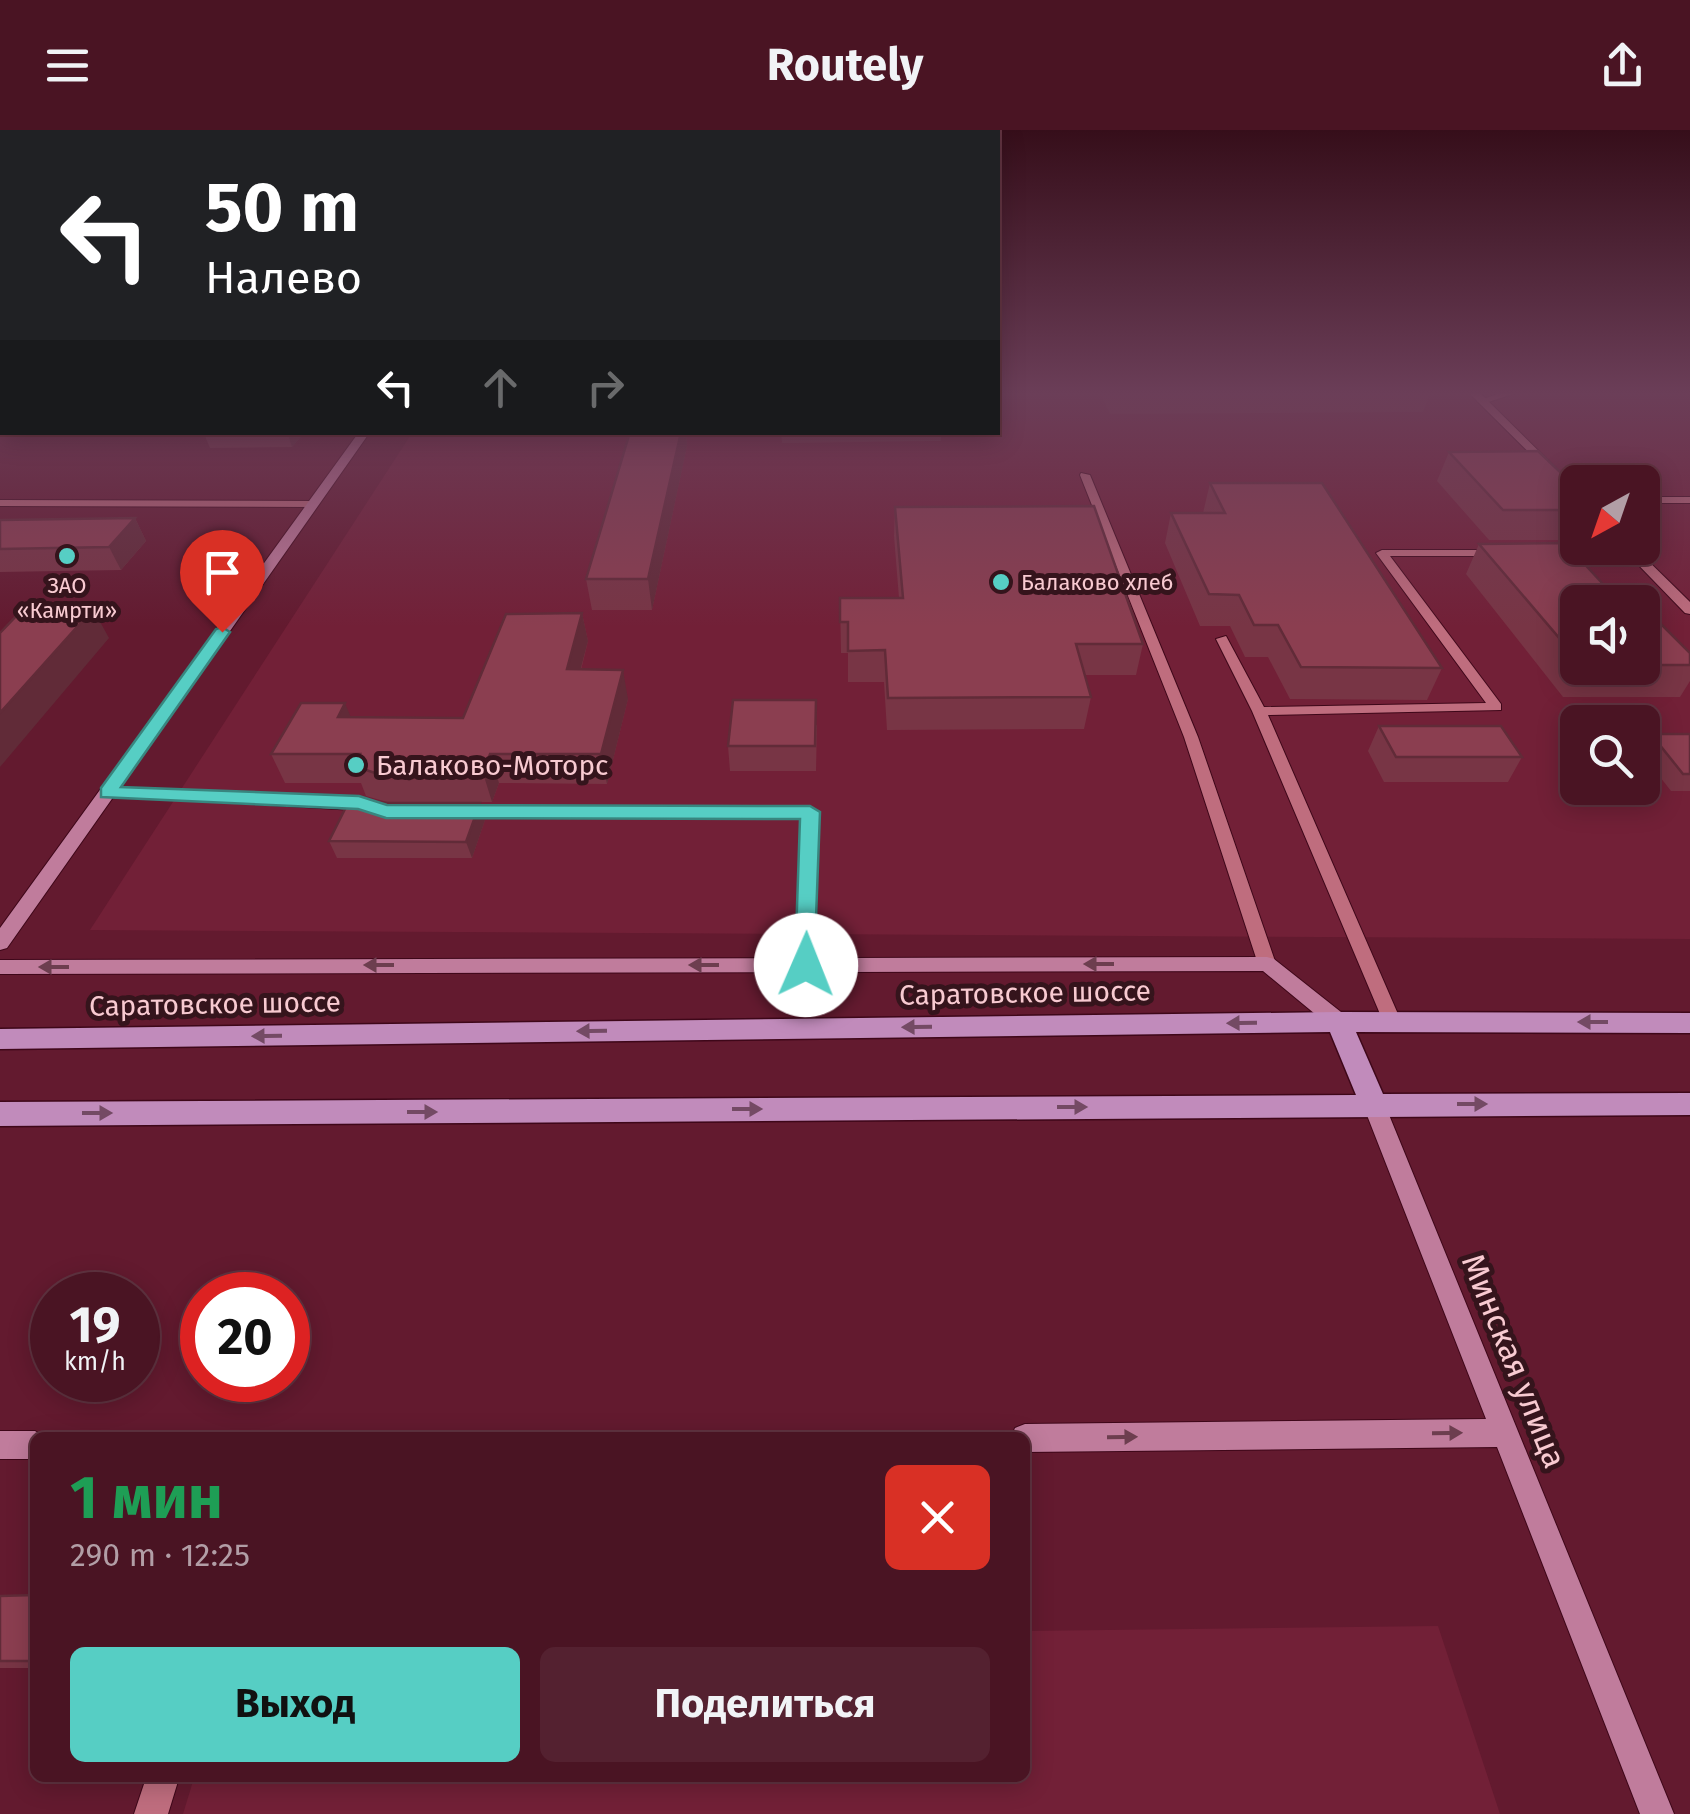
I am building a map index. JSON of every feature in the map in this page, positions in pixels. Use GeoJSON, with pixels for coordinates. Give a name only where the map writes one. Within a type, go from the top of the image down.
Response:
{"type":"FeatureCollection","features":[{"type":"Feature","properties":{"kind":"main road"},"geometry":{"type":"LineString","coordinates":[[0,943],[338,470]]}},
{"type":"Feature","properties":{"kind":"main road"},"geometry":{"type":"LineString","coordinates":[[0,967],[1267,964]]}},
{"type":"Feature","properties":{"kind":"main road","name":"Минская улица"},"geometry":{"type":"LineString","coordinates":[[1267,964],[1340,1022],[1657,1814]]}},
{"type":"Feature","properties":{"kind":"main road","name":"Саратовское шоссе"},"geometry":{"type":"LineString","coordinates":[[0,1039],[1392,1021],[1690,1023]]}},
{"type":"Feature","properties":{"kind":"main road"},"geometry":{"type":"LineString","coordinates":[[0,1114],[1690,1104]]}},
{"type":"Feature","properties":{"kind":"main road"},"geometry":{"type":"LineString","coordinates":[[1030,1438],[1505,1433]]}},
{"type":"Feature","properties":{"kind":"main road"},"geometry":{"type":"LineString","coordinates":[[0,1445],[30,1445]]}},
{"type":"Feature","properties":{"kind":"street"},"geometry":{"type":"LineString","coordinates":[[1645,565],[1690,610]]}},
{"type":"Feature","properties":{"kind":"street"},"geometry":{"type":"LineString","coordinates":[[151,1814],[163,1782]]}},
{"type":"Feature","properties":{"kind":"lane"},"geometry":{"type":"LineString","coordinates":[[1085,474],[1192,737],[1267,964]]}},
{"type":"Feature","properties":{"kind":"lane"},"geometry":{"type":"LineString","coordinates":[[1660,500],[1690,500]]}},
{"type":"Feature","properties":{"kind":"lane"},"geometry":{"type":"LineString","coordinates":[[0,504],[314,504]]}},
{"type":"Feature","properties":{"kind":"lane"},"geometry":{"type":"LineString","coordinates":[[1259,710],[1496,707],[1382,553],[1520,553]]}},
{"type":"Feature","properties":{"kind":"lane"},"geometry":{"type":"LineString","coordinates":[[1222,639],[1259,710],[1392,1021]]}},
{"type":"Feature","properties":{"kind":"lane"},"geometry":{"type":"LineString","coordinates":[[108,792],[359,802],[386,811]]}},
{"type":"Feature","properties":{"kind":"lane"},"geometry":{"type":"LineString","coordinates":[[443,812],[810,812],[806,965]]}},
{"type":"Feature","properties":{"kind":"shaded area"},"geometry":{"type":"Polygon","coordinates":[[[388,470],[1560,470],[1560,565],[1660,565],[1660,470],[1690,470],[1690,939],[90,930],[388,470]]]}},
{"type":"Feature","properties":{"kind":"shaded area"},"geometry":{"type":"Polygon","coordinates":[[[1438,1626],[1500,1814],[183,1814],[193,1782],[1030,1782],[1030,1631],[1438,1626]]]}},
{"type":"Feature","properties":{"kind":"building"},"geometry":{"type":"Polygon","coordinates":[[[619,470],[673,470],[648,579],[586,579],[619,470]]]}},
{"type":"Feature","properties":{"kind":"building"},"geometry":{"type":"Polygon","coordinates":[[[1465,470],[1558,470],[1560,510],[1503,510],[1465,470]]]}},
{"type":"Feature","properties":{"kind":"building"},"geometry":{"type":"Polygon","coordinates":[[[1210,483],[1322,483],[1442,668],[1301,667],[1278,625],[1254,625],[1239,595],[1209,594],[1171,513],[1225,513],[1210,483]]]}},
{"type":"Feature","properties":{"kind":"building","name":"Балаково хлеб"},"geometry":{"type":"Polygon","coordinates":[[[1094,506],[1143,644],[1076,644],[1091,697],[888,698],[885,650],[848,651],[848,622],[840,622],[840,598],[903,598],[895,507],[1094,506]]]}},
{"type":"Feature","properties":{"kind":"building"},"geometry":{"type":"Polygon","coordinates":[[[135,518],[109,547],[0,549],[0,520],[135,518]]]}},
{"type":"Feature","properties":{"kind":"building"},"geometry":{"type":"Polygon","coordinates":[[[1560,543],[1560,565],[1585,565],[1604,585],[1560,585],[1560,639],[1479,544],[1560,543]]]}},
{"type":"Feature","properties":{"kind":"building"},"geometry":{"type":"Polygon","coordinates":[[[23,609],[93,609],[0,713],[0,633],[23,609]]]}},
{"type":"Feature","properties":{"kind":"building"},"geometry":{"type":"Polygon","coordinates":[[[582,613],[567,669],[623,670],[601,754],[490,754],[483,773],[375,773],[354,766],[360,754],[271,754],[301,703],[345,703],[338,717],[463,718],[506,614],[582,613]]]}},
{"type":"Feature","properties":{"kind":"building"},"geometry":{"type":"Polygon","coordinates":[[[1660,623],[1690,653],[1690,665],[1660,665],[1660,623]]]}},
{"type":"Feature","properties":{"kind":"building"},"geometry":{"type":"Polygon","coordinates":[[[733,700],[816,700],[815,746],[728,746],[733,700]]]}},
{"type":"Feature","properties":{"kind":"building"},"geometry":{"type":"Polygon","coordinates":[[[1379,726],[1501,726],[1522,757],[1396,757],[1379,726]]]}},
{"type":"Feature","properties":{"kind":"building"},"geometry":{"type":"Polygon","coordinates":[[[1660,734],[1690,734],[1690,774],[1683,774],[1660,745],[1660,734]]]}},
{"type":"Feature","properties":{"kind":"building"},"geometry":{"type":"Polygon","coordinates":[[[352,795],[378,803],[480,803],[466,842],[329,841],[352,795]]]}},
{"type":"Feature","properties":{"kind":"building"},"geometry":{"type":"Polygon","coordinates":[[[30,1595],[30,1661],[0,1661],[0,1596],[30,1595]]]}},
{"type":"Feature","properties":{"kind":"place","name":"ЗАО «Камрти»"},"geometry":{"type":"Point","coordinates":[67,556]}},
{"type":"Feature","properties":{"kind":"place","name":"Балаково хлеб"},"geometry":{"type":"Point","coordinates":[1001,582]}},
{"type":"Feature","properties":{"kind":"place","name":"Балаково-Моторс"},"geometry":{"type":"Point","coordinates":[356,765]}},
{"type":"Feature","properties":{"kind":"route"},"geometry":{"type":"LineString","coordinates":[[222,632],[108,792],[359,802],[386,811],[810,812],[806,965]]}}]}
